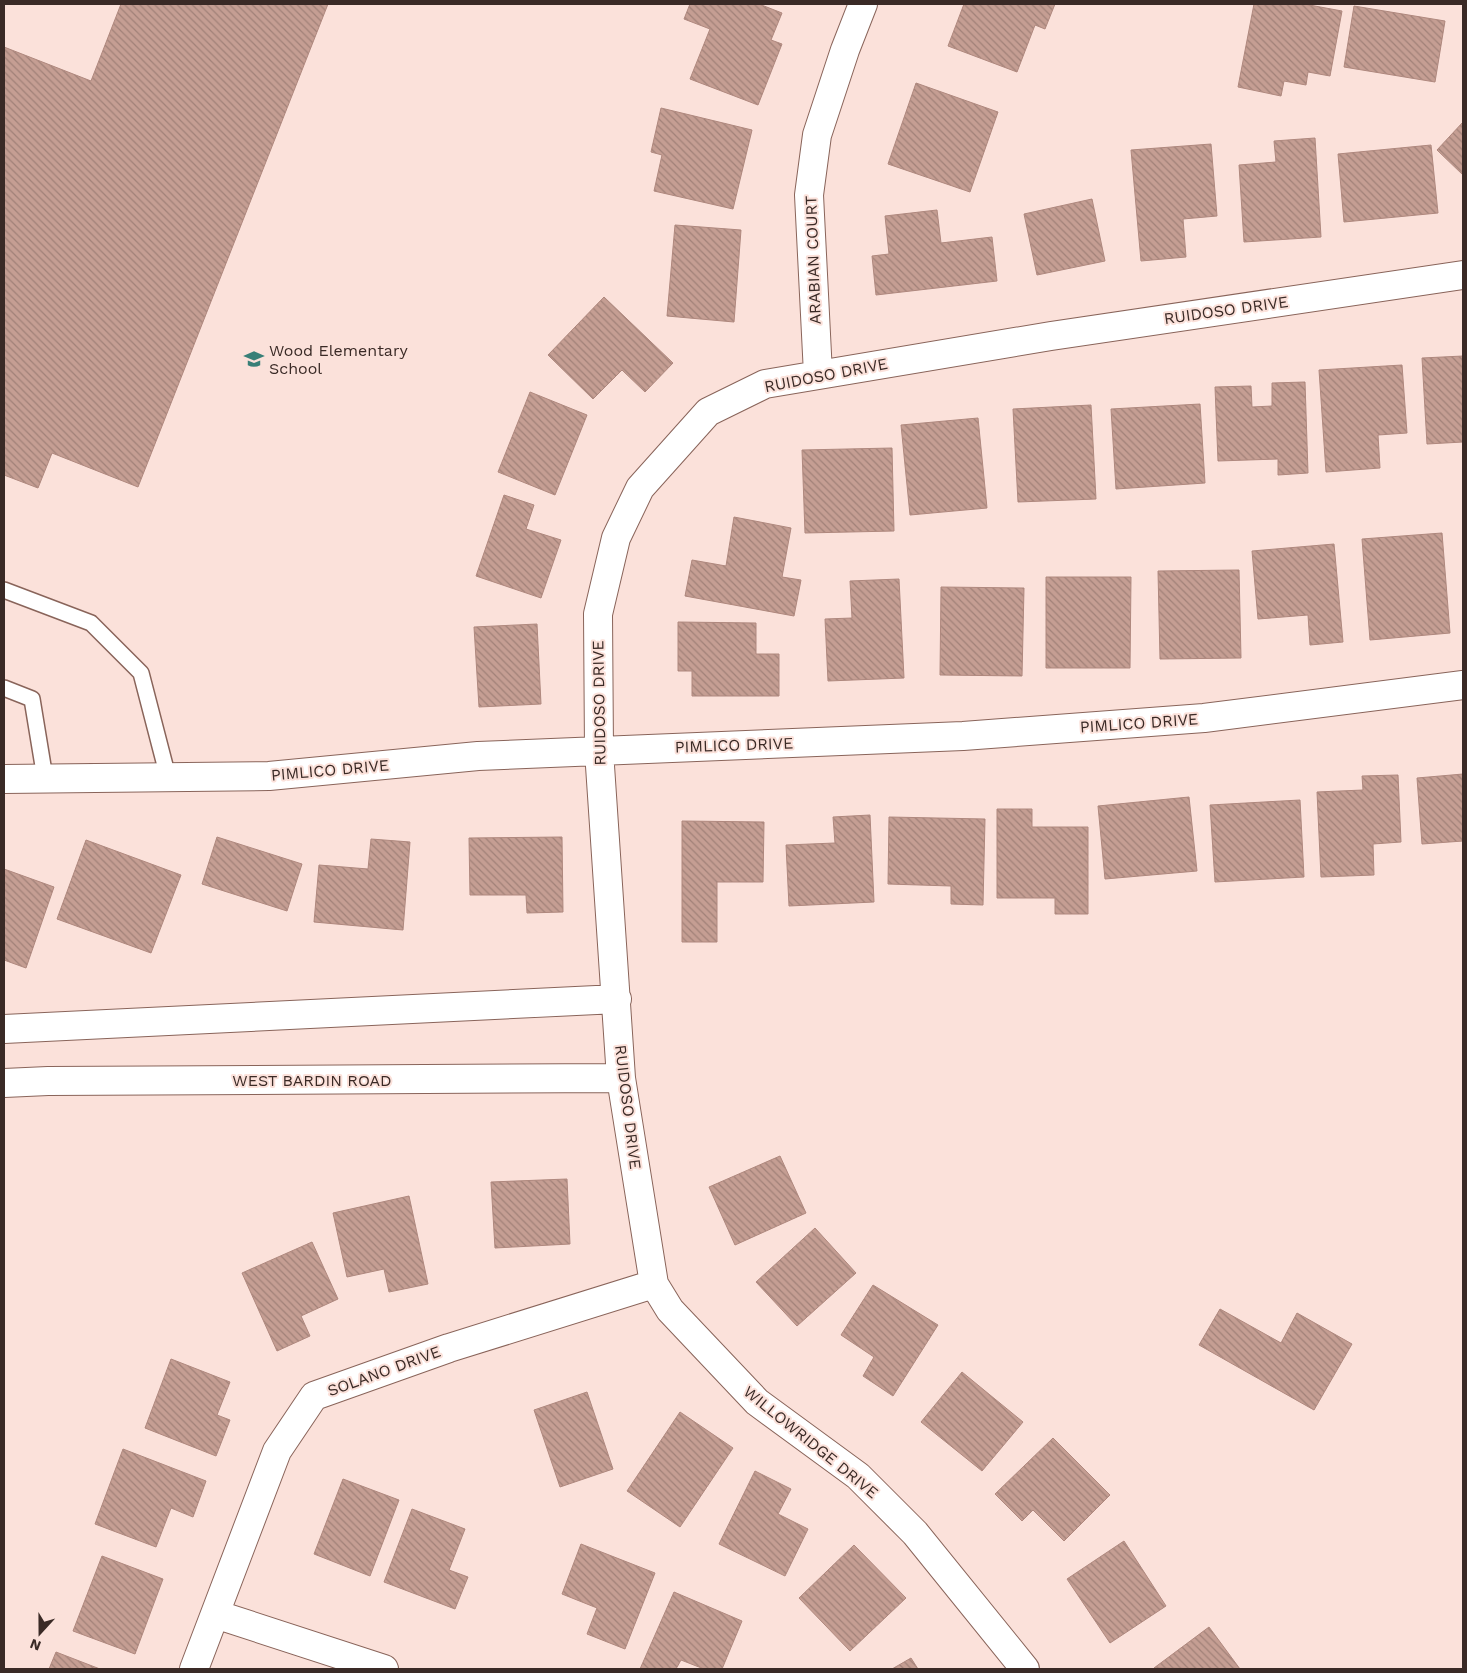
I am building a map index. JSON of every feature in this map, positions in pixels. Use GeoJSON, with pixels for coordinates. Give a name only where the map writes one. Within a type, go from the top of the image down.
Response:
{"type":"FeatureCollection","features":[{"type":"Feature","properties":{"kind":"street","name":"ARABIAN COURT"},"geometry":{"type":"LineString","coordinates":[[818,374],[809,195],[817,135],[845,50],[863,4]]}},
{"type":"Feature","properties":{"kind":"street","name":"RUIDOSO DRIVE"},"geometry":{"type":"LineString","coordinates":[[654,1284],[621,1078],[600,750],[598,614],[616,538],[640,488],[708,412],[765,384],[1050,336],[1463,275]]}},
{"type":"Feature","properties":{"kind":"street","name":"PIMLICO DRIVE"},"geometry":{"type":"LineString","coordinates":[[4,779],[269,776],[478,756],[963,736],[1185,720],[1463,685]]}},
{"type":"Feature","properties":{"kind":"street"},"geometry":{"type":"LineString","coordinates":[[4,1029],[617,999]]}},
{"type":"Feature","properties":{"kind":"street","name":"WEST BARDIN ROAD"},"geometry":{"type":"LineString","coordinates":[[4,1083],[58,1081],[621,1078]]}},
{"type":"Feature","properties":{"kind":"street","name":"SOLANO DRIVE"},"geometry":{"type":"LineString","coordinates":[[194,1669],[277,1452],[314,1396],[449,1348],[654,1284]]}},
{"type":"Feature","properties":{"kind":"street","name":"WILLOWRIDGE DRIVE"},"geometry":{"type":"LineString","coordinates":[[654,1284],[670,1310],[757,1402],[858,1476],[916,1533],[1025,1669]]}},
{"type":"Feature","properties":{"kind":"street"},"geometry":{"type":"LineString","coordinates":[[214,1614],[384,1669]]}},
{"type":"Feature","properties":{"kind":"lane"},"geometry":{"type":"LineString","coordinates":[[4,590],[90,623],[141,673],[168,777]]}},
{"type":"Feature","properties":{"kind":"lane"},"geometry":{"type":"LineString","coordinates":[[4,688],[32,699],[45,778]]}},
{"type":"Feature","properties":{"kind":"building"},"geometry":{"type":"Polygon","coordinates":[[[121,4],[328,4],[138,487],[52,453],[38,488],[4,475],[4,47],[91,81],[121,4]]]}},
{"type":"Feature","properties":{"kind":"building"},"geometry":{"type":"Polygon","coordinates":[[[690,4],[759,4],[782,13],[771,40],[782,44],[758,105],[690,79],[710,29],[684,19],[690,4]]]}},
{"type":"Feature","properties":{"kind":"building"},"geometry":{"type":"Polygon","coordinates":[[[964,4],[1055,4],[1045,29],[1035,25],[1017,72],[948,46],[964,4]]]}},
{"type":"Feature","properties":{"kind":"building"},"geometry":{"type":"Polygon","coordinates":[[[1254,4],[1304,4],[1342,11],[1330,76],[1308,72],[1306,85],[1284,81],[1281,96],[1238,87],[1254,4]]]}},
{"type":"Feature","properties":{"kind":"building"},"geometry":{"type":"Polygon","coordinates":[[[1354,6],[1445,21],[1435,82],[1344,67],[1354,6]]]}},
{"type":"Feature","properties":{"kind":"building"},"geometry":{"type":"Polygon","coordinates":[[[916,83],[998,112],[970,192],[888,164],[916,83]]]}},
{"type":"Feature","properties":{"kind":"building"},"geometry":{"type":"Polygon","coordinates":[[[661,108],[752,130],[733,209],[654,191],[662,155],[651,152],[661,108]]]}},
{"type":"Feature","properties":{"kind":"building"},"geometry":{"type":"Polygon","coordinates":[[[1463,122],[1463,175],[1437,150],[1463,122]]]}},
{"type":"Feature","properties":{"kind":"building"},"geometry":{"type":"Polygon","coordinates":[[[1315,138],[1321,237],[1244,242],[1239,165],[1276,162],[1274,141],[1315,138]]]}},
{"type":"Feature","properties":{"kind":"building"},"geometry":{"type":"Polygon","coordinates":[[[1211,144],[1217,216],[1183,219],[1186,257],[1141,261],[1131,150],[1211,144]]]}},
{"type":"Feature","properties":{"kind":"building"},"geometry":{"type":"Polygon","coordinates":[[[1431,145],[1438,213],[1344,222],[1338,154],[1431,145]]]}},
{"type":"Feature","properties":{"kind":"building"},"geometry":{"type":"Polygon","coordinates":[[[1092,199],[1105,261],[1037,275],[1024,214],[1092,199]]]}},
{"type":"Feature","properties":{"kind":"building"},"geometry":{"type":"Polygon","coordinates":[[[937,210],[941,243],[992,237],[997,281],[876,295],[872,256],[889,254],[885,216],[937,210]]]}},
{"type":"Feature","properties":{"kind":"building"},"geometry":{"type":"Polygon","coordinates":[[[675,225],[741,230],[734,322],[667,316],[675,225]]]}},
{"type":"Feature","properties":{"kind":"building"},"geometry":{"type":"Polygon","coordinates":[[[604,297],[673,363],[645,392],[622,370],[593,399],[548,355],[604,297]]]}},
{"type":"Feature","properties":{"kind":"building"},"geometry":{"type":"Polygon","coordinates":[[[1463,356],[1463,442],[1427,444],[1422,358],[1463,356]]]}},
{"type":"Feature","properties":{"kind":"building"},"geometry":{"type":"Polygon","coordinates":[[[1402,365],[1407,433],[1378,435],[1380,468],[1326,472],[1319,370],[1402,365]]]}},
{"type":"Feature","properties":{"kind":"building"},"geometry":{"type":"Polygon","coordinates":[[[1305,382],[1308,473],[1278,475],[1278,459],[1218,461],[1215,387],[1251,386],[1252,407],[1272,406],[1272,383],[1305,382]]]}},
{"type":"Feature","properties":{"kind":"building"},"geometry":{"type":"Polygon","coordinates":[[[530,392],[587,415],[555,495],[498,472],[530,392]]]}},
{"type":"Feature","properties":{"kind":"building"},"geometry":{"type":"Polygon","coordinates":[[[1200,404],[1205,483],[1116,489],[1111,409],[1200,404]]]}},
{"type":"Feature","properties":{"kind":"building"},"geometry":{"type":"Polygon","coordinates":[[[1091,405],[1096,499],[1018,502],[1013,409],[1091,405]]]}},
{"type":"Feature","properties":{"kind":"building"},"geometry":{"type":"Polygon","coordinates":[[[978,418],[987,508],[910,515],[901,425],[978,418]]]}},
{"type":"Feature","properties":{"kind":"building"},"geometry":{"type":"Polygon","coordinates":[[[892,448],[894,531],[805,533],[802,450],[892,448]]]}},
{"type":"Feature","properties":{"kind":"building"},"geometry":{"type":"Polygon","coordinates":[[[504,495],[534,505],[526,529],[561,540],[541,598],[476,576],[504,495]]]}},
{"type":"Feature","properties":{"kind":"building"},"geometry":{"type":"Polygon","coordinates":[[[734,517],[791,528],[782,577],[801,580],[794,616],[685,596],[692,560],[726,566],[734,517]]]}},
{"type":"Feature","properties":{"kind":"building"},"geometry":{"type":"Polygon","coordinates":[[[1442,533],[1450,633],[1370,640],[1362,539],[1442,533]]]}},
{"type":"Feature","properties":{"kind":"building"},"geometry":{"type":"Polygon","coordinates":[[[1334,544],[1343,642],[1310,645],[1308,615],[1258,619],[1252,551],[1334,544]]]}},
{"type":"Feature","properties":{"kind":"building"},"geometry":{"type":"Polygon","coordinates":[[[1239,570],[1241,658],[1160,659],[1158,571],[1239,570]]]}},
{"type":"Feature","properties":{"kind":"building"},"geometry":{"type":"Polygon","coordinates":[[[1046,577],[1131,577],[1130,668],[1046,668],[1046,577]]]}},
{"type":"Feature","properties":{"kind":"building"},"geometry":{"type":"Polygon","coordinates":[[[899,579],[904,678],[828,681],[825,619],[852,618],[850,581],[899,579]]]}},
{"type":"Feature","properties":{"kind":"building"},"geometry":{"type":"Polygon","coordinates":[[[941,587],[1024,588],[1022,676],[940,675],[941,587]]]}},
{"type":"Feature","properties":{"kind":"building"},"geometry":{"type":"Polygon","coordinates":[[[678,622],[756,623],[756,654],[779,654],[779,696],[692,696],[692,671],[678,671],[678,622]]]}},
{"type":"Feature","properties":{"kind":"building"},"geometry":{"type":"Polygon","coordinates":[[[537,624],[541,704],[479,707],[474,627],[537,624]]]}},
{"type":"Feature","properties":{"kind":"building"},"geometry":{"type":"Polygon","coordinates":[[[1463,774],[1463,841],[1422,844],[1417,778],[1463,774]]]}},
{"type":"Feature","properties":{"kind":"building"},"geometry":{"type":"Polygon","coordinates":[[[1398,775],[1401,842],[1373,844],[1374,875],[1321,877],[1317,792],[1363,790],[1362,776],[1398,775]]]}},
{"type":"Feature","properties":{"kind":"building"},"geometry":{"type":"Polygon","coordinates":[[[1189,797],[1197,871],[1105,879],[1098,806],[1189,797]]]}},
{"type":"Feature","properties":{"kind":"building"},"geometry":{"type":"Polygon","coordinates":[[[1300,800],[1304,877],[1215,882],[1210,805],[1300,800]]]}},
{"type":"Feature","properties":{"kind":"building"},"geometry":{"type":"Polygon","coordinates":[[[997,809],[1032,809],[1032,827],[1088,827],[1088,914],[1055,914],[1055,898],[997,898],[997,809]]]}},
{"type":"Feature","properties":{"kind":"building"},"geometry":{"type":"Polygon","coordinates":[[[870,815],[874,902],[789,906],[786,845],[835,843],[833,817],[870,815]]]}},
{"type":"Feature","properties":{"kind":"building"},"geometry":{"type":"Polygon","coordinates":[[[889,817],[985,819],[983,905],[951,904],[951,886],[888,884],[889,817]]]}},
{"type":"Feature","properties":{"kind":"building"},"geometry":{"type":"Polygon","coordinates":[[[682,821],[764,822],[763,882],[717,882],[717,942],[682,942],[682,821]]]}},
{"type":"Feature","properties":{"kind":"building"},"geometry":{"type":"Polygon","coordinates":[[[217,837],[302,864],[287,911],[202,884],[217,837]]]}},
{"type":"Feature","properties":{"kind":"building"},"geometry":{"type":"Polygon","coordinates":[[[562,837],[563,912],[527,913],[526,895],[470,895],[469,838],[562,837]]]}},
{"type":"Feature","properties":{"kind":"building"},"geometry":{"type":"Polygon","coordinates":[[[371,839],[410,842],[403,930],[314,922],[319,865],[368,869],[371,839]]]}},
{"type":"Feature","properties":{"kind":"building"},"geometry":{"type":"Polygon","coordinates":[[[86,840],[181,875],[151,953],[57,919],[86,840]]]}},
{"type":"Feature","properties":{"kind":"building"},"geometry":{"type":"Polygon","coordinates":[[[4,869],[54,887],[26,968],[4,960],[4,869]]]}},
{"type":"Feature","properties":{"kind":"building"},"geometry":{"type":"Polygon","coordinates":[[[780,1156],[806,1213],[735,1245],[709,1187],[780,1156]]]}},
{"type":"Feature","properties":{"kind":"building"},"geometry":{"type":"Polygon","coordinates":[[[567,1179],[570,1244],[495,1248],[491,1182],[567,1179]]]}},
{"type":"Feature","properties":{"kind":"building"},"geometry":{"type":"Polygon","coordinates":[[[409,1196],[428,1284],[389,1292],[384,1269],[347,1277],[333,1213],[409,1196]]]}},
{"type":"Feature","properties":{"kind":"building"},"geometry":{"type":"Polygon","coordinates":[[[815,1228],[856,1273],[797,1326],[756,1282],[815,1228]]]}},
{"type":"Feature","properties":{"kind":"building"},"geometry":{"type":"Polygon","coordinates":[[[312,1242],[338,1299],[301,1316],[310,1336],[277,1351],[242,1273],[312,1242]]]}},
{"type":"Feature","properties":{"kind":"building"},"geometry":{"type":"Polygon","coordinates":[[[873,1285],[938,1325],[893,1396],[863,1376],[874,1357],[841,1335],[873,1285]]]}},
{"type":"Feature","properties":{"kind":"building"},"geometry":{"type":"Polygon","coordinates":[[[1220,1309],[1281,1343],[1297,1313],[1352,1344],[1314,1410],[1199,1345],[1220,1309]]]}},
{"type":"Feature","properties":{"kind":"building"},"geometry":{"type":"Polygon","coordinates":[[[171,1359],[230,1382],[217,1415],[230,1420],[216,1456],[145,1428],[171,1359]]]}},
{"type":"Feature","properties":{"kind":"building"},"geometry":{"type":"Polygon","coordinates":[[[962,1372],[1023,1422],[982,1471],[921,1422],[962,1372]]]}},
{"type":"Feature","properties":{"kind":"building"},"geometry":{"type":"Polygon","coordinates":[[[587,1392],[613,1469],[560,1487],[534,1410],[587,1392]]]}},
{"type":"Feature","properties":{"kind":"building"},"geometry":{"type":"Polygon","coordinates":[[[680,1412],[733,1448],[680,1527],[627,1491],[680,1412]]]}},
{"type":"Feature","properties":{"kind":"building"},"geometry":{"type":"Polygon","coordinates":[[[1053,1438],[1110,1495],[1064,1541],[1033,1510],[1022,1521],[995,1494],[1053,1438]]]}},
{"type":"Feature","properties":{"kind":"building"},"geometry":{"type":"Polygon","coordinates":[[[123,1449],[206,1481],[193,1517],[171,1508],[156,1547],[95,1524],[123,1449]]]}},
{"type":"Feature","properties":{"kind":"building"},"geometry":{"type":"Polygon","coordinates":[[[755,1471],[791,1489],[778,1514],[808,1529],[785,1576],[719,1544],[755,1471]]]}},
{"type":"Feature","properties":{"kind":"building"},"geometry":{"type":"Polygon","coordinates":[[[343,1479],[399,1500],[370,1576],[314,1554],[343,1479]]]}},
{"type":"Feature","properties":{"kind":"building"},"geometry":{"type":"Polygon","coordinates":[[[412,1509],[465,1529],[449,1570],[468,1577],[455,1609],[384,1582],[412,1509]]]}},
{"type":"Feature","properties":{"kind":"building"},"geometry":{"type":"Polygon","coordinates":[[[1124,1541],[1166,1606],[1110,1643],[1067,1579],[1124,1541]]]}},
{"type":"Feature","properties":{"kind":"building"},"geometry":{"type":"Polygon","coordinates":[[[581,1544],[655,1573],[625,1649],[587,1634],[597,1608],[562,1594],[581,1544]]]}},
{"type":"Feature","properties":{"kind":"building"},"geometry":{"type":"Polygon","coordinates":[[[854,1545],[906,1598],[850,1651],[799,1598],[854,1545]]]}},
{"type":"Feature","properties":{"kind":"building"},"geometry":{"type":"Polygon","coordinates":[[[102,1556],[163,1579],[135,1654],[73,1631],[102,1556]]]}},
{"type":"Feature","properties":{"kind":"building"},"geometry":{"type":"Polygon","coordinates":[[[674,1592],[742,1621],[722,1669],[704,1669],[681,1660],[676,1669],[640,1669],[674,1592]]]}},
{"type":"Feature","properties":{"kind":"building"},"geometry":{"type":"Polygon","coordinates":[[[1209,1627],[1240,1669],[1154,1668],[1209,1627]]]}},
{"type":"Feature","properties":{"kind":"building"},"geometry":{"type":"Polygon","coordinates":[[[56,1652],[100,1669],[49,1669],[56,1652]]]}},
{"type":"Feature","properties":{"kind":"building"},"geometry":{"type":"Polygon","coordinates":[[[911,1658],[918,1669],[892,1669],[911,1658]]]}},
{"type":"Feature","properties":{"kind":"place","name":"Wood Elementary School"},"geometry":{"type":"Point","coordinates":[254,359]}}]}
